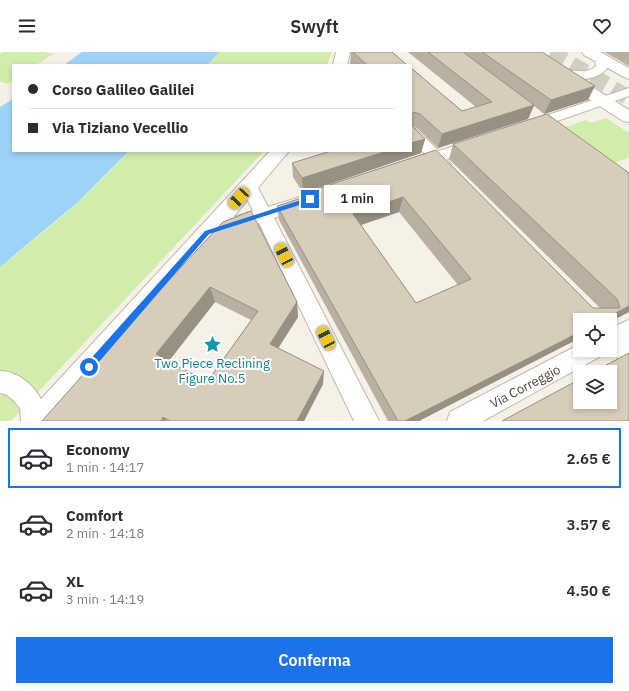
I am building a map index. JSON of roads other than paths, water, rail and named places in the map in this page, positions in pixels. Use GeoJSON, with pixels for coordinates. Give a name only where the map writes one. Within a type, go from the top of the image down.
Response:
{"type":"FeatureCollection","features":[{"type":"Feature","properties":{"kind":"street"},"geometry":{"type":"LineString","coordinates":[[526,52],[629,117]]}},
{"type":"Feature","properties":{"kind":"street"},"geometry":{"type":"LineString","coordinates":[[560,73],[579,76],[594,73],[600,70],[602,67],[595,55]]}},
{"type":"Feature","properties":{"kind":"street"},"geometry":{"type":"LineString","coordinates":[[595,55],[629,74]]}},
{"type":"Feature","properties":{"kind":"street"},"geometry":{"type":"LineString","coordinates":[[512,131],[629,92]]}},
{"type":"Feature","properties":{"kind":"street"},"geometry":{"type":"LineString","coordinates":[[528,111],[556,133]]}},
{"type":"Feature","properties":{"kind":"street"},"geometry":{"type":"LineString","coordinates":[[412,133],[455,176]]}},
{"type":"Feature","properties":{"kind":"street"},"geometry":{"type":"LineString","coordinates":[[405,167],[491,138]]}},
{"type":"Feature","properties":{"kind":"street"},"geometry":{"type":"LineString","coordinates":[[42,421],[279,152]]}},
{"type":"Feature","properties":{"kind":"street"},"geometry":{"type":"LineString","coordinates":[[249,186],[367,421]]}},
{"type":"Feature","properties":{"kind":"street"},"geometry":{"type":"LineString","coordinates":[[207,232],[264,215],[310,199]]}},
{"type":"Feature","properties":{"kind":"street"},"geometry":{"type":"LineString","coordinates":[[617,336],[629,354]]}},
{"type":"Feature","properties":{"kind":"street","name":"Via Correggio"},"geometry":{"type":"LineString","coordinates":[[459,421],[578,357]]}},
{"type":"Feature","properties":{"kind":"street"},"geometry":{"type":"LineString","coordinates":[[0,382],[3,381],[14,385],[31,404],[33,421]]}},
{"type":"Feature","properties":{"kind":"water"},"geometry":{"type":"Polygon","coordinates":[[[82,52],[219,52],[208,64],[65,64],[82,52]]]}},
{"type":"Feature","properties":{"kind":"water"},"geometry":{"type":"Polygon","coordinates":[[[12,100],[12,152],[128,152],[78,202],[0,267],[0,107],[12,100]]]}},
{"type":"Feature","properties":{"kind":"tunnel"},"geometry":{"type":"LineString","coordinates":[[551,52],[629,98]]}},
{"type":"Feature","properties":{"kind":"place","name":"Two Piece Reclining Figure No.5"},"geometry":{"type":"Point","coordinates":[212,344]}}]}
